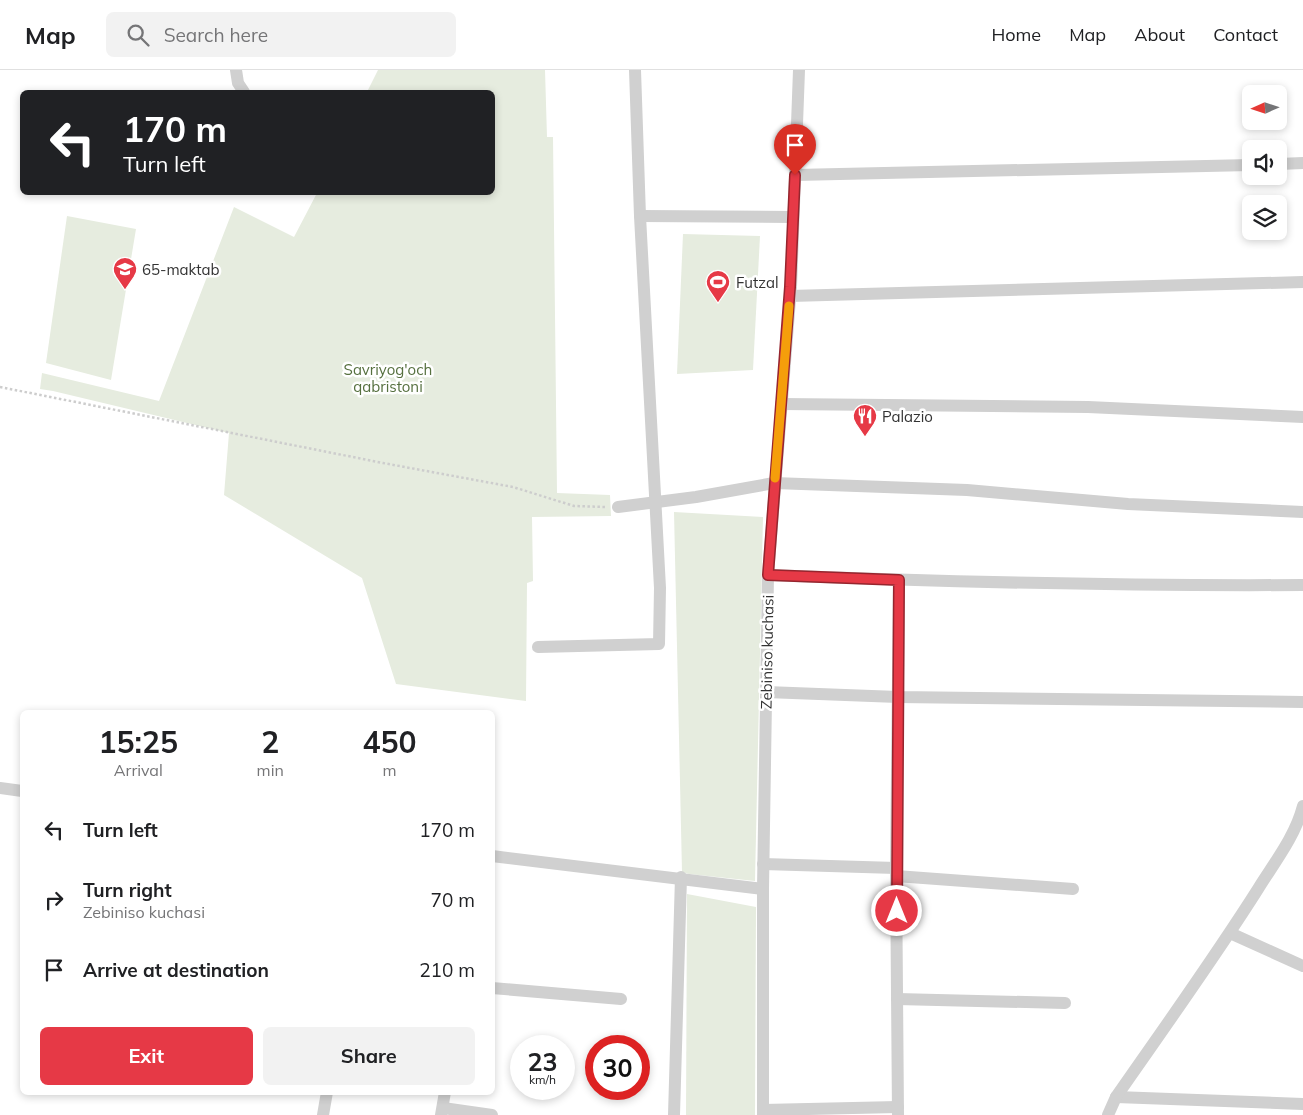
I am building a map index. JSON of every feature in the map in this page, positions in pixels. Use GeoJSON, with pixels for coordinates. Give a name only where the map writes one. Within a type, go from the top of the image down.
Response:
{"type":"FeatureCollection","features":[{"type":"Feature","properties":{"kind":"street"},"geometry":{"type":"LineString","coordinates":[[236,70],[238,83],[243,90]]}},
{"type":"Feature","properties":{"kind":"street"},"geometry":{"type":"LineString","coordinates":[[538,647],[659,644],[660,588],[634,70]]}},
{"type":"Feature","properties":{"kind":"street","name":"Zebiniso kuchasi"},"geometry":{"type":"LineString","coordinates":[[763,1113],[763,864],[768,575],[790,296],[799,70]]}},
{"type":"Feature","properties":{"kind":"street"},"geometry":{"type":"LineString","coordinates":[[1287,164],[1303,164]]}},
{"type":"Feature","properties":{"kind":"street"},"geometry":{"type":"LineString","coordinates":[[795,175],[1242,165]]}},
{"type":"Feature","properties":{"kind":"street"},"geometry":{"type":"LineString","coordinates":[[640,216],[793,217]]}},
{"type":"Feature","properties":{"kind":"street"},"geometry":{"type":"LineString","coordinates":[[790,296],[1303,282]]}},
{"type":"Feature","properties":{"kind":"street"},"geometry":{"type":"LineString","coordinates":[[781,404],[1088,407],[1303,417]]}},
{"type":"Feature","properties":{"kind":"street"},"geometry":{"type":"LineString","coordinates":[[618,507],[774,483],[967,490],[1128,504],[1303,512]]}},
{"type":"Feature","properties":{"kind":"street"},"geometry":{"type":"LineString","coordinates":[[768,575],[1147,586],[1303,584]]}},
{"type":"Feature","properties":{"kind":"street"},"geometry":{"type":"LineString","coordinates":[[763,1113],[898,1111],[896,872],[899,580]]}},
{"type":"Feature","properties":{"kind":"street"},"geometry":{"type":"LineString","coordinates":[[766,692],[898,697],[1303,702]]}},
{"type":"Feature","properties":{"kind":"street"},"geometry":{"type":"LineString","coordinates":[[0,788],[20,792]]}},
{"type":"Feature","properties":{"kind":"street"},"geometry":{"type":"LineString","coordinates":[[1108,1115],[1116,1097],[1230,933],[1291,837],[1303,806]]}},
{"type":"Feature","properties":{"kind":"street"},"geometry":{"type":"LineString","coordinates":[[495,856],[681,877],[763,889]]}},
{"type":"Feature","properties":{"kind":"street"},"geometry":{"type":"LineString","coordinates":[[763,864],[896,872],[1073,888]]}},
{"type":"Feature","properties":{"kind":"street"},"geometry":{"type":"LineString","coordinates":[[674,1115],[681,877]]}},
{"type":"Feature","properties":{"kind":"street"},"geometry":{"type":"LineString","coordinates":[[1230,933],[1303,966]]}},
{"type":"Feature","properties":{"kind":"street"},"geometry":{"type":"LineString","coordinates":[[495,988],[621,999]]}},
{"type":"Feature","properties":{"kind":"street"},"geometry":{"type":"LineString","coordinates":[[897,999],[1065,1003]]}},
{"type":"Feature","properties":{"kind":"street"},"geometry":{"type":"LineString","coordinates":[[323,1115],[326,1095]]}},
{"type":"Feature","properties":{"kind":"street"},"geometry":{"type":"LineString","coordinates":[[445,1095],[442,1112],[492,1115]]}},
{"type":"Feature","properties":{"kind":"street"},"geometry":{"type":"LineString","coordinates":[[1116,1097],[1303,1104]]}},
{"type":"Feature","properties":{"kind":"path"},"geometry":{"type":"LineString","coordinates":[[0,387],[383,463],[513,486],[574,506],[618,507]]}},
{"type":"Feature","properties":{"kind":"green space","name":"Savriyog'och qabristoni"},"geometry":{"type":"Polygon","coordinates":[[[378,70],[545,70],[547,137],[553,137],[557,493],[610,495],[611,516],[532,517],[533,581],[527,583],[526,701],[396,684],[362,578],[224,495],[229,433],[40,389],[42,373],[159,401],[234,207],[294,237],[316,195],[495,195],[495,90],[368,90],[378,70]]]}},
{"type":"Feature","properties":{"kind":"green space"},"geometry":{"type":"Polygon","coordinates":[[[67,216],[136,229],[111,380],[46,363],[67,216]]]}},
{"type":"Feature","properties":{"kind":"green space","name":"Futzal"},"geometry":{"type":"Polygon","coordinates":[[[683,234],[760,236],[753,370],[677,374],[683,234]]]}},
{"type":"Feature","properties":{"kind":"green space"},"geometry":{"type":"Polygon","coordinates":[[[674,512],[763,517],[755,881],[682,872],[674,512]]]}},
{"type":"Feature","properties":{"kind":"green space"},"geometry":{"type":"Polygon","coordinates":[[[687,894],[756,907],[755,1115],[686,1115],[687,894]]]}},
{"type":"Feature","properties":{"kind":"slow traffic"},"geometry":{"type":"LineString","coordinates":[[775,478],[789,306]]}},
{"type":"Feature","properties":{"kind":"place","name":"65-maktab"},"geometry":{"type":"Point","coordinates":[125,290]}},
{"type":"Feature","properties":{"kind":"place","name":"Futzal"},"geometry":{"type":"Point","coordinates":[718,303]}},
{"type":"Feature","properties":{"kind":"place","name":"Palazio"},"geometry":{"type":"Point","coordinates":[865,437]}},
{"type":"Feature","properties":{"kind":"route"},"geometry":{"type":"LineString","coordinates":[[795,175],[790,287],[768,575],[899,580],[897,911]]}}]}
